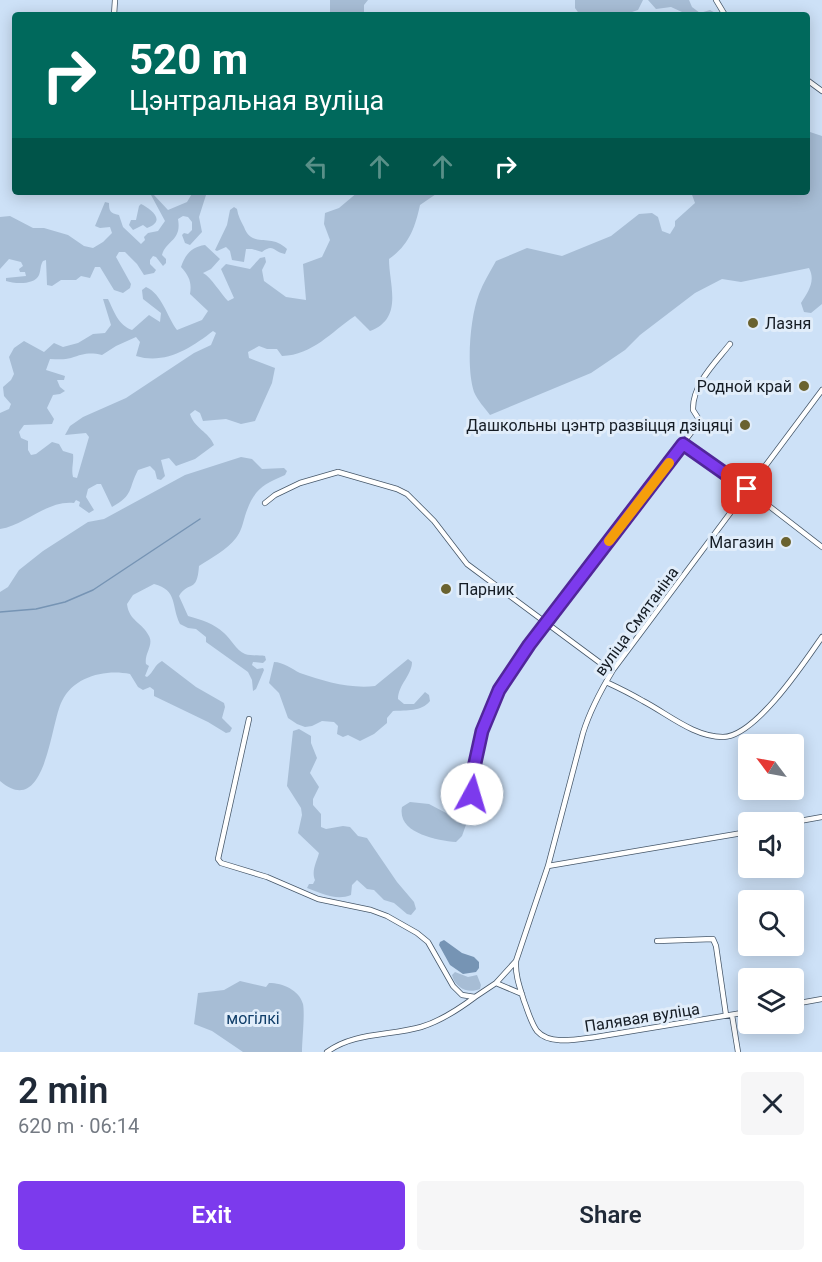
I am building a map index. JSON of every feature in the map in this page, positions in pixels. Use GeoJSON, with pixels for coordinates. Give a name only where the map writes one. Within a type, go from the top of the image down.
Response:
{"type":"FeatureCollection","features":[{"type":"Feature","properties":{"kind":"street"},"geometry":{"type":"LineString","coordinates":[[479,800],[472,794],[470,786],[482,731],[499,690],[512,669],[700,420],[693,410],[699,384],[730,344]]}},
{"type":"Feature","properties":{"kind":"street","name":"вуліца Смятаніна"},"geometry":{"type":"LineString","coordinates":[[540,1034],[533,1024],[522,994],[515,971],[516,961],[548,866],[588,717],[613,670],[822,390]]}},
{"type":"Feature","properties":{"kind":"street"},"geometry":{"type":"LineString","coordinates":[[683,444],[747,489],[822,547]]}},
{"type":"Feature","properties":{"kind":"street"},"geometry":{"type":"LineString","coordinates":[[265,503],[275,495],[300,483],[338,472],[397,489],[407,494],[434,521],[467,564],[598,662],[613,670]]}},
{"type":"Feature","properties":{"kind":"street"},"geometry":{"type":"LineString","coordinates":[[606,681],[687,726],[713,736],[725,737],[744,731],[759,718],[820,645],[822,638]]}},
{"type":"Feature","properties":{"kind":"street"},"geometry":{"type":"LineString","coordinates":[[249,719],[218,859],[221,863],[267,877],[318,899],[371,910],[387,916],[428,942],[453,986],[462,995],[475,997]]}},
{"type":"Feature","properties":{"kind":"street"},"geometry":{"type":"LineString","coordinates":[[804,820],[822,816]]}},
{"type":"Feature","properties":{"kind":"street"},"geometry":{"type":"LineString","coordinates":[[548,866],[738,834]]}},
{"type":"Feature","properties":{"kind":"street"},"geometry":{"type":"LineString","coordinates":[[657,941],[713,939],[738,1052]]}},
{"type":"Feature","properties":{"kind":"street"},"geometry":{"type":"LineString","coordinates":[[327,1052],[344,1042],[357,1038],[423,1027],[450,1014],[496,983],[516,961]]}},
{"type":"Feature","properties":{"kind":"street"},"geometry":{"type":"LineString","coordinates":[[496,983],[522,994]]}},
{"type":"Feature","properties":{"kind":"street"},"geometry":{"type":"LineString","coordinates":[[804,1002],[822,999]]}},
{"type":"Feature","properties":{"kind":"street","name":"Палявая вуліца"},"geometry":{"type":"LineString","coordinates":[[540,1034],[550,1038],[574,1040],[738,1014]]}},
{"type":"Feature","properties":{"kind":"green space"},"geometry":{"type":"Polygon","coordinates":[[[330,0],[368,0],[364,5],[364,12],[330,12],[330,0]]]}},
{"type":"Feature","properties":{"kind":"green space"},"geometry":{"type":"Polygon","coordinates":[[[575,0],[643,0],[638,10],[632,12],[578,12],[575,8],[575,0]]]}},
{"type":"Feature","properties":{"kind":"green space"},"geometry":{"type":"Polygon","coordinates":[[[648,0],[689,0],[692,7],[699,12],[682,12],[671,7],[656,9],[648,0]]]}},
{"type":"Feature","properties":{"kind":"green space"},"geometry":{"type":"Polygon","coordinates":[[[810,132],[822,136],[822,304],[811,313],[804,312],[801,303],[812,277],[809,268],[741,282],[722,279],[695,293],[640,335],[625,350],[591,373],[490,415],[474,392],[470,370],[470,343],[476,304],[482,286],[496,261],[527,248],[562,256],[611,236],[639,214],[652,213],[658,217],[662,231],[670,234],[675,221],[695,203],[692,195],[810,195],[810,132]]]}},
{"type":"Feature","properties":{"kind":"green space"},"geometry":{"type":"Polygon","coordinates":[[[151,195],[154,195],[168,210],[187,202],[191,195],[206,195],[199,217],[202,232],[190,245],[185,243],[182,235],[192,230],[192,222],[188,217],[183,216],[178,219],[178,232],[162,255],[166,263],[163,266],[153,256],[150,260],[150,264],[156,270],[154,273],[144,275],[125,252],[119,252],[116,257],[131,284],[130,288],[123,293],[114,290],[100,267],[95,267],[90,278],[81,276],[76,280],[61,280],[52,286],[47,285],[46,260],[42,263],[37,278],[29,282],[6,281],[6,278],[26,276],[25,272],[20,272],[19,269],[23,266],[21,262],[9,259],[0,269],[0,217],[10,216],[33,228],[44,228],[68,235],[84,246],[93,248],[112,233],[110,227],[95,226],[105,202],[109,203],[112,212],[119,215],[123,227],[141,244],[148,233],[158,231],[165,221],[151,195]]]}},
{"type":"Feature","properties":{"kind":"green space"},"geometry":{"type":"Polygon","coordinates":[[[354,195],[435,195],[420,205],[416,221],[406,242],[389,259],[391,309],[381,325],[370,331],[355,316],[321,342],[293,355],[282,356],[277,349],[259,346],[248,352],[249,358],[275,368],[272,383],[255,421],[241,424],[226,419],[203,421],[200,413],[195,410],[190,414],[192,419],[214,445],[195,459],[176,466],[169,458],[161,460],[165,476],[161,480],[157,479],[155,471],[150,466],[138,470],[130,491],[124,499],[112,507],[101,484],[97,484],[88,489],[86,497],[94,510],[89,513],[79,506],[80,502],[76,500],[74,503],[55,505],[10,527],[0,529],[0,413],[9,409],[11,404],[4,396],[3,387],[14,374],[9,357],[14,348],[24,341],[44,352],[54,343],[63,347],[78,343],[93,334],[105,333],[111,325],[103,299],[108,299],[120,321],[127,328],[132,330],[149,315],[160,322],[161,313],[143,299],[142,290],[146,287],[152,290],[160,300],[177,330],[202,320],[208,311],[190,294],[189,279],[181,267],[189,252],[205,245],[220,259],[211,269],[203,273],[228,301],[234,298],[221,269],[226,264],[250,269],[260,258],[265,257],[266,262],[262,270],[264,281],[286,297],[306,300],[303,264],[322,257],[330,240],[324,224],[325,213],[339,208],[354,195]],[[213,331],[187,349],[167,357],[147,358],[136,356],[140,342],[136,337],[102,355],[90,354],[66,359],[50,359],[46,370],[65,376],[64,380],[57,380],[65,391],[53,395],[47,408],[54,419],[52,424],[24,425],[19,432],[21,438],[28,441],[28,450],[31,455],[52,442],[59,444],[63,451],[73,454],[72,474],[77,478],[89,437],[86,433],[65,435],[70,426],[83,417],[126,398],[194,353],[211,345],[216,333],[213,331]]]}},
{"type":"Feature","properties":{"kind":"green space"},"geometry":{"type":"Polygon","coordinates":[[[141,204],[153,212],[157,219],[147,228],[143,225],[133,230],[129,225],[131,220],[136,220],[141,204]]]}},
{"type":"Feature","properties":{"kind":"green space"},"geometry":{"type":"Polygon","coordinates":[[[234,207],[237,209],[247,234],[257,239],[281,244],[287,249],[285,254],[271,248],[262,252],[246,249],[244,262],[232,260],[230,251],[226,247],[215,250],[227,225],[230,210],[234,207]]]}},
{"type":"Feature","properties":{"kind":"green space"},"geometry":{"type":"Polygon","coordinates":[[[241,457],[252,459],[262,469],[284,468],[287,471],[285,475],[259,490],[251,500],[236,538],[224,550],[199,566],[194,584],[186,588],[179,596],[188,616],[216,627],[245,654],[265,656],[266,660],[263,663],[253,662],[252,665],[264,670],[256,689],[253,691],[252,680],[248,672],[206,642],[206,637],[196,629],[180,624],[173,600],[167,590],[154,584],[133,595],[127,604],[130,614],[146,631],[150,639],[146,660],[149,666],[145,676],[147,677],[162,661],[196,687],[224,703],[222,718],[232,728],[230,732],[226,733],[154,696],[154,690],[150,687],[143,690],[138,687],[130,674],[101,674],[82,680],[67,692],[37,779],[27,788],[15,790],[0,781],[0,592],[8,587],[19,570],[43,551],[88,522],[104,519],[185,475],[241,457]]]}},
{"type":"Feature","properties":{"kind":"green space"},"geometry":{"type":"Polygon","coordinates":[[[408,659],[412,662],[410,671],[400,689],[398,699],[404,704],[414,704],[425,692],[429,695],[430,701],[418,709],[393,711],[387,718],[387,723],[374,734],[360,741],[348,735],[343,737],[337,734],[338,726],[334,722],[322,721],[305,727],[297,724],[288,718],[279,693],[269,683],[274,662],[277,662],[300,673],[327,681],[346,685],[375,686],[408,659]]]}},
{"type":"Feature","properties":{"kind":"green space"},"geometry":{"type":"Polygon","coordinates":[[[299,729],[311,736],[311,743],[317,758],[310,773],[319,787],[313,799],[313,805],[321,814],[321,827],[326,829],[350,827],[358,836],[367,838],[397,882],[414,902],[416,909],[411,915],[394,903],[384,900],[374,890],[367,889],[357,880],[352,885],[351,895],[345,897],[329,896],[307,888],[315,880],[314,870],[319,853],[298,833],[302,815],[301,808],[287,786],[293,731],[299,729]]]}},
{"type":"Feature","properties":{"kind":"green space"},"geometry":{"type":"Polygon","coordinates":[[[410,802],[429,804],[448,814],[465,814],[468,819],[462,836],[456,842],[448,841],[420,834],[412,829],[402,816],[402,807],[410,802]]]}},
{"type":"Feature","properties":{"kind":"green space"},"geometry":{"type":"Polygon","coordinates":[[[455,972],[468,977],[477,975],[481,985],[480,989],[471,991],[463,989],[454,980],[452,975],[455,972]]]}},
{"type":"Feature","properties":{"kind":"green space","name":"могілкі"},"geometry":{"type":"Polygon","coordinates":[[[240,981],[266,987],[269,983],[280,984],[290,988],[298,995],[304,1008],[302,1052],[243,1052],[212,1031],[194,1024],[198,993],[224,990],[240,981]]]}},
{"type":"Feature","properties":{"kind":"shaded area"},"geometry":{"type":"Polygon","coordinates":[[[444,940],[479,962],[476,972],[463,974],[450,965],[439,945],[444,940]]]}},
{"type":"Feature","properties":{"kind":"waterway"},"geometry":{"type":"LineString","coordinates":[[0,612],[36,609],[65,602],[93,590],[200,519]]}},
{"type":"Feature","properties":{"kind":"slow traffic"},"geometry":{"type":"LineString","coordinates":[[609,541],[669,463]]}},
{"type":"Feature","properties":{"kind":"place","name":"Лазня"},"geometry":{"type":"Point","coordinates":[753,323]}},
{"type":"Feature","properties":{"kind":"place","name":"Родной край"},"geometry":{"type":"Point","coordinates":[804,386]}},
{"type":"Feature","properties":{"kind":"place","name":"Дашкольны цэнтр развіцця дзіцяці"},"geometry":{"type":"Point","coordinates":[745,425]}},
{"type":"Feature","properties":{"kind":"place","name":"Магазин"},"geometry":{"type":"Point","coordinates":[786,542]}},
{"type":"Feature","properties":{"kind":"place","name":"Парник"},"geometry":{"type":"Point","coordinates":[446,589]}},
{"type":"Feature","properties":{"kind":"route"},"geometry":{"type":"LineString","coordinates":[[472,794],[470,786],[482,731],[499,690],[529,645],[683,444],[747,489]]}}]}
